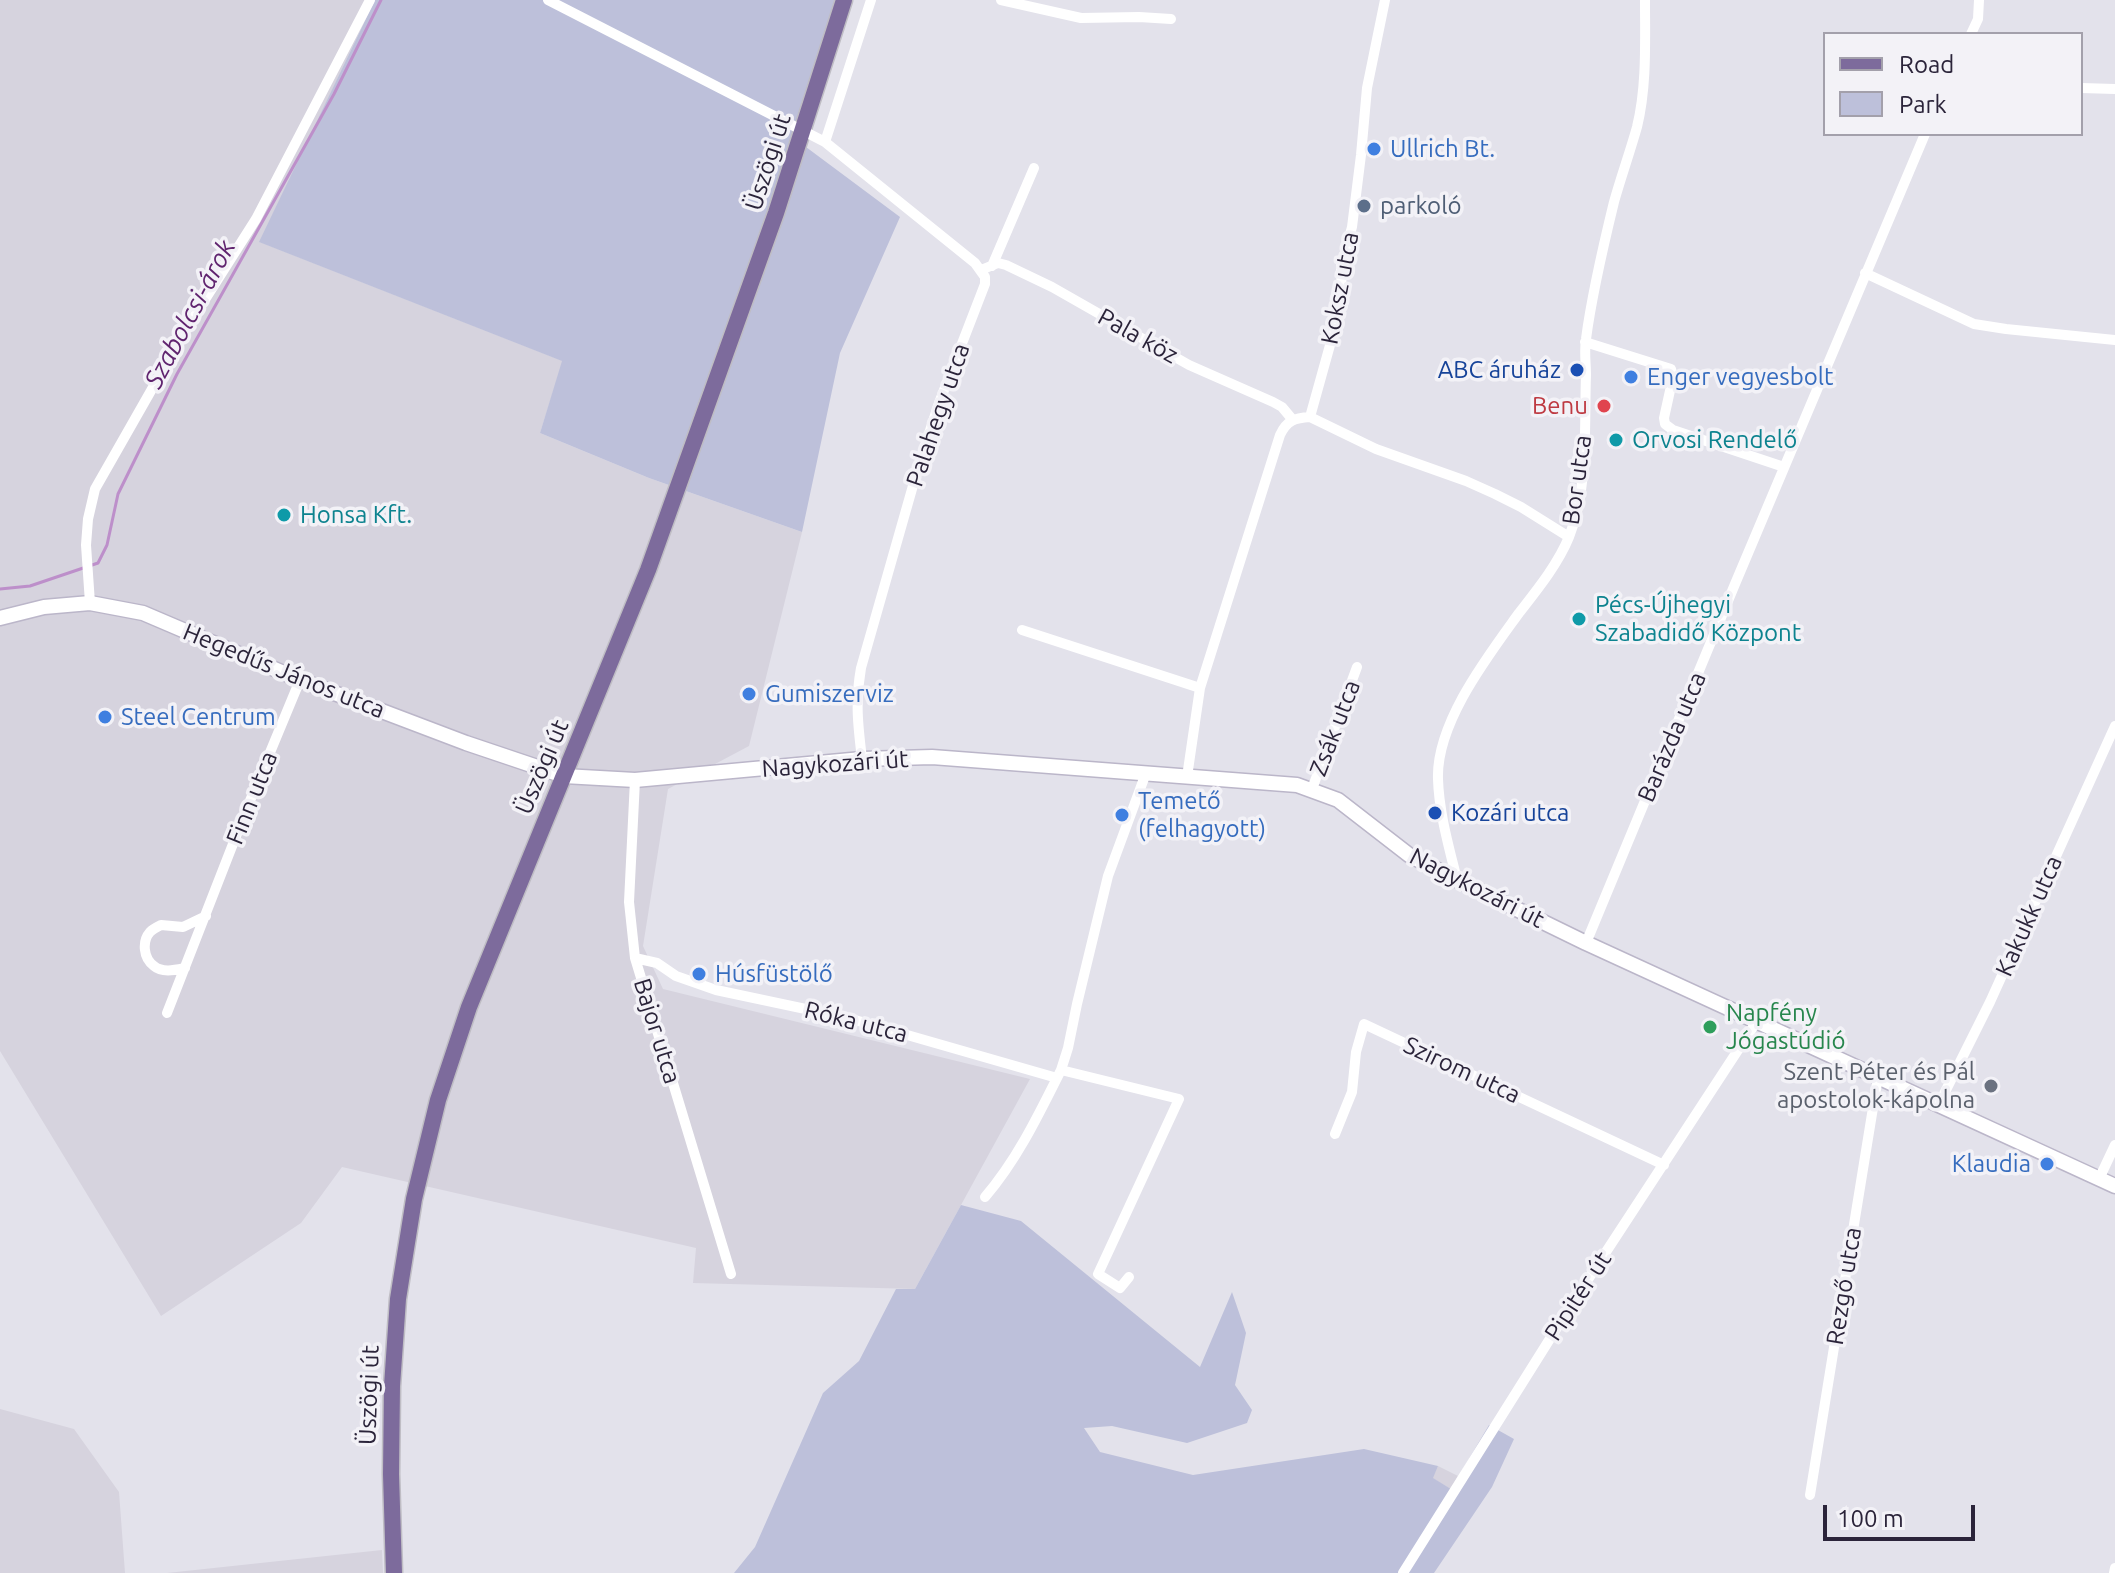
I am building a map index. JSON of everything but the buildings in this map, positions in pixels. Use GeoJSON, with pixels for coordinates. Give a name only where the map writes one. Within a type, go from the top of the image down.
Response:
{"type":"FeatureCollection","features":[{"type":"Feature","properties":{"kind":"main road","name":"Üszögi út"},"geometry":{"type":"LineString","coordinates":[[394,1573],[392,1386],[398,1299],[414,1199],[438,1100],[469,1007],[648,570],[776,213],[844,0]]}},
{"type":"Feature","properties":{"kind":"street"},"geometry":{"type":"LineString","coordinates":[[90,603],[88,519],[95,489],[185,331],[256,219],[370,0]]}},
{"type":"Feature","properties":{"kind":"street"},"geometry":{"type":"LineString","coordinates":[[548,0],[825,142],[987,268]]}},
{"type":"Feature","properties":{"kind":"street"},"geometry":{"type":"LineString","coordinates":[[825,142],[871,0]]}},
{"type":"Feature","properties":{"kind":"street"},"geometry":{"type":"LineString","coordinates":[[1001,0],[1081,18],[1171,19]]}},
{"type":"Feature","properties":{"kind":"street","name":"Koksz utca"},"geometry":{"type":"LineString","coordinates":[[1310,417],[1342,302],[1341,266],[1352,227],[1367,88],[1385,0]]}},
{"type":"Feature","properties":{"kind":"street","name":"Bor utca"},"geometry":{"type":"LineString","coordinates":[[1457,880],[1438,777],[1444,741],[1464,694],[1481,665],[1558,558],[1569,537],[1580,496],[1584,458],[1585,342],[1614,202],[1637,125],[1644,58],[1645,0]]}},
{"type":"Feature","properties":{"kind":"street"},"geometry":{"type":"LineString","coordinates":[[1972,32],[1978,19],[1979,0]]}},
{"type":"Feature","properties":{"kind":"street"},"geometry":{"type":"LineString","coordinates":[[2083,88],[2115,89]]}},
{"type":"Feature","properties":{"kind":"street","name":"Barázda utca"},"geometry":{"type":"LineString","coordinates":[[1586,943],[1924,136]]}},
{"type":"Feature","properties":{"kind":"street","name":"Palahegy utca"},"geometry":{"type":"LineString","coordinates":[[862,759],[857,713],[861,668],[920,461],[985,284],[987,268],[1034,168]]}},
{"type":"Feature","properties":{"kind":"street","name":"Pala köz"},"geometry":{"type":"LineString","coordinates":[[987,268],[998,263],[1006,265],[1052,287],[1189,365],[1273,402],[1292,419]]}},
{"type":"Feature","properties":{"kind":"street"},"geometry":{"type":"LineString","coordinates":[[1865,273],[1974,324],[2115,340]]}},
{"type":"Feature","properties":{"kind":"street"},"geometry":{"type":"LineString","coordinates":[[1585,342],[1671,369],[1673,377],[1665,407],[1665,424],[1673,430],[1784,467]]}},
{"type":"Feature","properties":{"kind":"street"},"geometry":{"type":"LineString","coordinates":[[1187,777],[1200,688],[1280,435],[1292,419],[1310,417],[1376,449],[1466,481],[1521,507],[1569,537]]}},
{"type":"Feature","properties":{"kind":"street","name":"Hegedűs János utca"},"geometry":{"type":"LineString","coordinates":[[0,618],[44,607],[90,603],[143,613],[300,680],[466,743],[564,776]]}},
{"type":"Feature","properties":{"kind":"street"},"geometry":{"type":"LineString","coordinates":[[1022,630],[1200,688]]}},
{"type":"Feature","properties":{"kind":"street","name":"Zsák utca"},"geometry":{"type":"LineString","coordinates":[[1312,789],[1357,667]]}},
{"type":"Feature","properties":{"kind":"street","name":"Finn utca"},"geometry":{"type":"LineString","coordinates":[[167,1013],[300,680]]}},
{"type":"Feature","properties":{"kind":"street","name":"Kakukk utca"},"geometry":{"type":"LineString","coordinates":[[1939,1104],[1990,1002],[2115,726]]}},
{"type":"Feature","properties":{"kind":"street","name":"Nagykozári út"},"geometry":{"type":"LineString","coordinates":[[564,776],[635,780],[862,759],[932,757],[1297,785],[1338,800],[1409,855],[1457,880],[1586,943],[2115,1186]]}},
{"type":"Feature","properties":{"kind":"street"},"geometry":{"type":"LineString","coordinates":[[985,1197],[1001,1179],[1038,1117],[1059,1074],[1068,1048],[1108,876],[1146,773]]}},
{"type":"Feature","properties":{"kind":"street","name":"Bajor utca"},"geometry":{"type":"LineString","coordinates":[[635,780],[629,902],[635,958],[731,1274]]}},
{"type":"Feature","properties":{"kind":"street"},"geometry":{"type":"LineString","coordinates":[[185,968],[163,970],[154,966],[146,957],[144,948],[149,933],[161,925],[183,927],[206,916]]}},
{"type":"Feature","properties":{"kind":"street","name":"Róka utca"},"geometry":{"type":"LineString","coordinates":[[635,958],[657,963],[676,976],[716,990],[848,1018],[1059,1074],[1179,1099],[1098,1274],[1120,1288],[1129,1277]]}},
{"type":"Feature","properties":{"kind":"street","name":"Pipitér út"},"geometry":{"type":"LineString","coordinates":[[1403,1573],[1568,1310],[1757,1021]]}},
{"type":"Feature","properties":{"kind":"street","name":"Szirom utca"},"geometry":{"type":"LineString","coordinates":[[1335,1134],[1352,1092],[1356,1052],[1364,1024],[1664,1165]]}},
{"type":"Feature","properties":{"kind":"street","name":"Rezgő utca"},"geometry":{"type":"LineString","coordinates":[[1810,1495],[1878,1077]]}},
{"type":"Feature","properties":{"kind":"street"},"geometry":{"type":"LineString","coordinates":[[2099,1179],[2115,1145]]}},
{"type":"Feature","properties":{"kind":"shaded area"},"geometry":{"type":"Polygon","coordinates":[[[0,0],[375,0],[260,242],[563,361],[540,433],[649,478],[802,532],[749,746],[668,789],[643,946],[663,989],[1030,1079],[915,1289],[693,1283],[696,1248],[342,1167],[301,1223],[161,1316],[0,1051],[0,0]]]}},
{"type":"Feature","properties":{"kind":"shaded area"},"geometry":{"type":"Polygon","coordinates":[[[0,1409],[74,1429],[119,1492],[125,1573],[0,1573],[0,1409]]]}},
{"type":"Feature","properties":{"kind":"shaded area"},"geometry":{"type":"Polygon","coordinates":[[[1438,1466],[1458,1476],[1451,1489],[1432,1478],[1438,1466]]]}},
{"type":"Feature","properties":{"kind":"shaded area"},"geometry":{"type":"Polygon","coordinates":[[[382,1550],[383,1573],[167,1573],[382,1550]]]}},
{"type":"Feature","properties":{"kind":"green space"},"geometry":{"type":"Polygon","coordinates":[[[375,0],[853,0],[806,147],[900,217],[840,353],[802,532],[649,478],[540,433],[562,361],[259,242],[375,0]]]}},
{"type":"Feature","properties":{"kind":"green space"},"geometry":{"type":"Polygon","coordinates":[[[961,1205],[1021,1221],[1200,1367],[1232,1292],[1246,1333],[1235,1385],[1252,1410],[1247,1423],[1187,1443],[1112,1426],[1084,1428],[1100,1452],[1193,1475],[1364,1449],[1438,1466],[1433,1478],[1451,1489],[1489,1425],[1514,1439],[1492,1487],[1434,1573],[734,1573],[755,1547],[823,1393],[859,1361],[896,1289],[915,1289],[961,1205]]]}},
{"type":"Feature","properties":{"kind":"waterway","name":"Szabolcsi-árok"},"geometry":{"type":"LineString","coordinates":[[0,589],[30,586],[98,563],[107,545],[118,494],[177,374],[334,94],[381,0]]}},
{"type":"Feature","properties":{"kind":"place","name":"Ullrich Bt."},"geometry":{"type":"Point","coordinates":[1374,149]}},
{"type":"Feature","properties":{"kind":"place","name":"parkoló"},"geometry":{"type":"Point","coordinates":[1364,206]}},
{"type":"Feature","properties":{"kind":"place","name":"ABC áruház"},"geometry":{"type":"Point","coordinates":[1577,370]}},
{"type":"Feature","properties":{"kind":"place","name":"Enger vegyesbolt"},"geometry":{"type":"Point","coordinates":[1631,377]}},
{"type":"Feature","properties":{"kind":"place","name":"Benu"},"geometry":{"type":"Point","coordinates":[1604,406]}},
{"type":"Feature","properties":{"kind":"place","name":"Orvosi Rendelő"},"geometry":{"type":"Point","coordinates":[1616,440]}},
{"type":"Feature","properties":{"kind":"place","name":"Honsa Kft."},"geometry":{"type":"Point","coordinates":[284,515]}},
{"type":"Feature","properties":{"kind":"place","name":"Pécs-Újhegyi Szabadidő Központ"},"geometry":{"type":"Point","coordinates":[1579,619]}},
{"type":"Feature","properties":{"kind":"place","name":"Gumiszerviz"},"geometry":{"type":"Point","coordinates":[749,694]}},
{"type":"Feature","properties":{"kind":"place","name":"Steel Centrum"},"geometry":{"type":"Point","coordinates":[105,717]}},
{"type":"Feature","properties":{"kind":"place","name":"Kozári utca"},"geometry":{"type":"Point","coordinates":[1435,813]}},
{"type":"Feature","properties":{"kind":"place","name":"Temető (felhagyott)"},"geometry":{"type":"Point","coordinates":[1122,815]}},
{"type":"Feature","properties":{"kind":"place","name":"Húsfüstölő"},"geometry":{"type":"Point","coordinates":[699,974]}},
{"type":"Feature","properties":{"kind":"place","name":"Napfény Jógastúdió"},"geometry":{"type":"Point","coordinates":[1710,1027]}},
{"type":"Feature","properties":{"kind":"place","name":"Szent Péter és Pál apostolok-kápolna"},"geometry":{"type":"Point","coordinates":[1991,1086]}},
{"type":"Feature","properties":{"kind":"place","name":"Klaudia"},"geometry":{"type":"Point","coordinates":[2047,1164]}}]}
